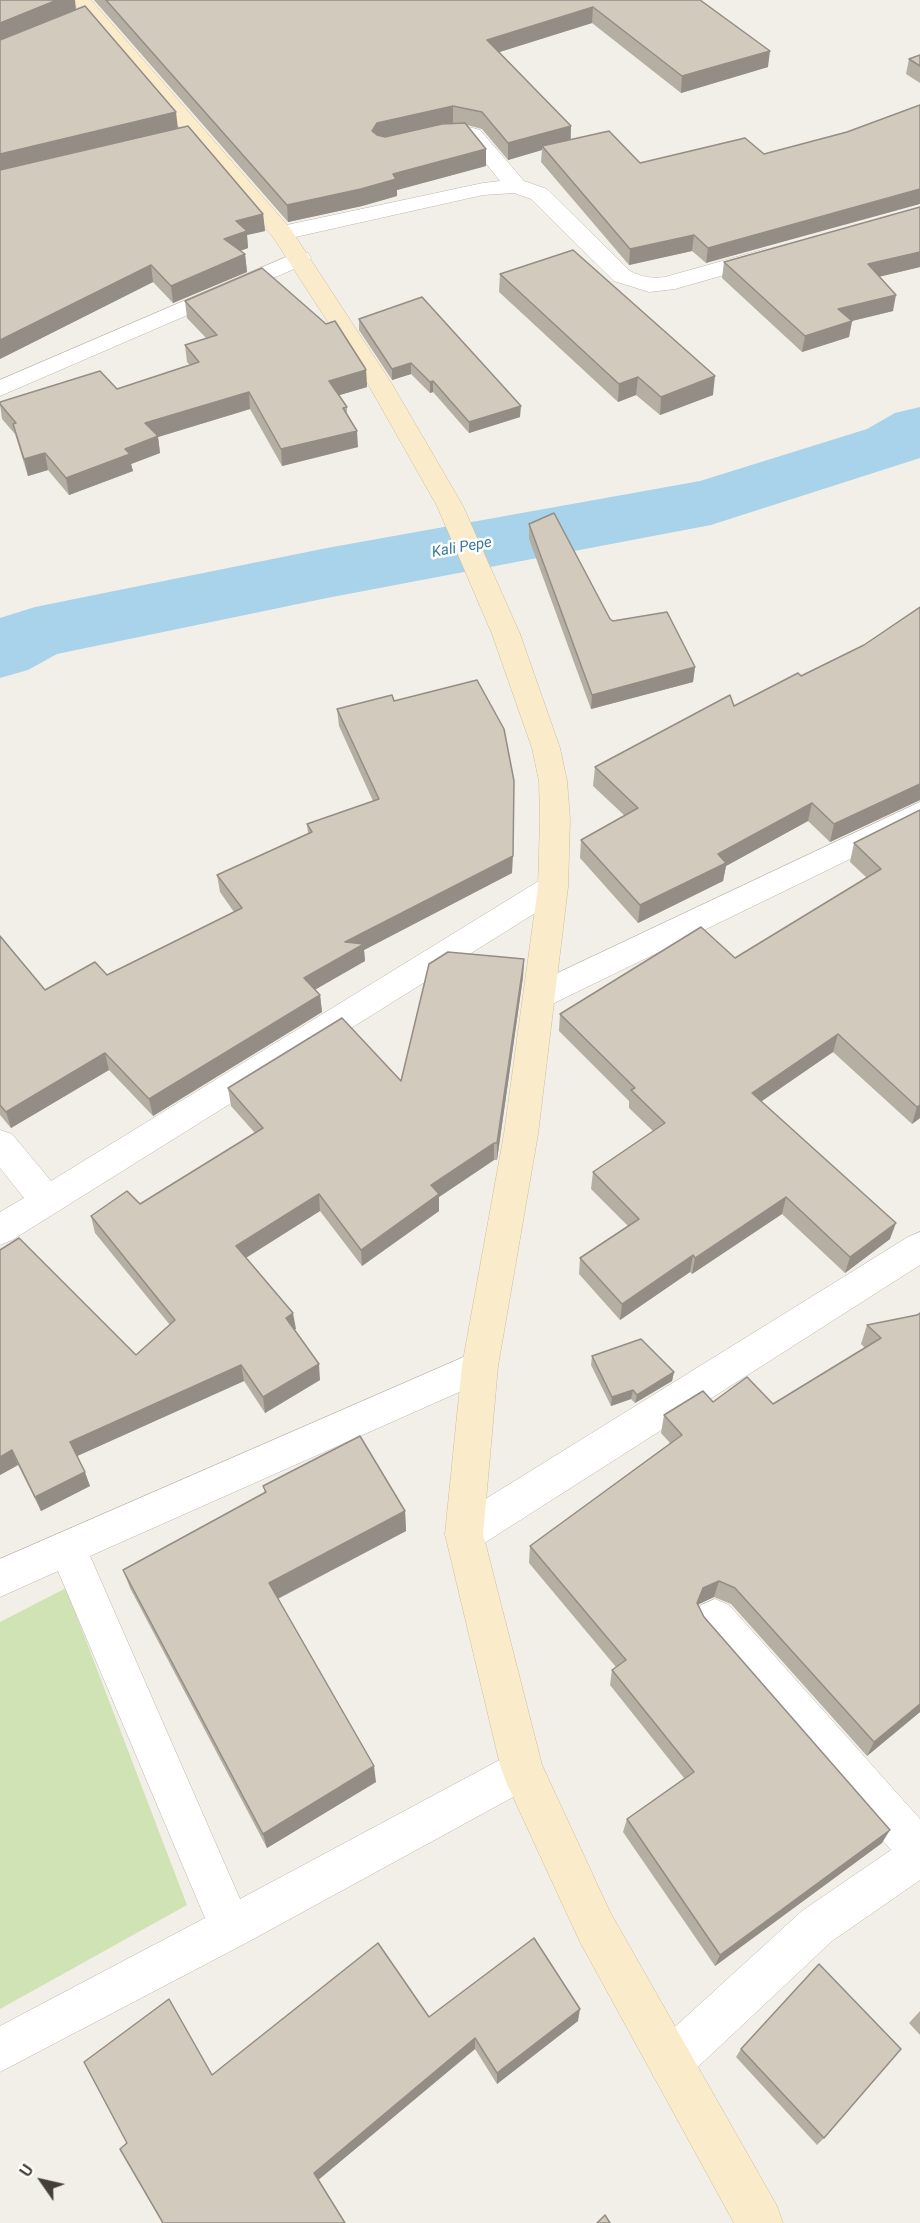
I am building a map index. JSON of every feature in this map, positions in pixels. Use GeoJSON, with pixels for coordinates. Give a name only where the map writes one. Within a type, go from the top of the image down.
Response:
{"type":"FeatureCollection","features":[{"type":"Feature","properties":{"kind":"main road"},"geometry":{"type":"LineString","coordinates":[[81,11],[196,133],[282,233],[380,384],[450,506],[506,634],[546,748],[553,781],[555,819],[553,888],[521,1134],[480,1366],[464,1534],[522,1769],[595,1927],[760,2223]]}},
{"type":"Feature","properties":{"kind":"street"},"geometry":{"type":"LineString","coordinates":[[432,136],[455,130],[473,134],[516,186]]}},
{"type":"Feature","properties":{"kind":"street"},"geometry":{"type":"LineString","coordinates":[[173,138],[196,133]]}},
{"type":"Feature","properties":{"kind":"street"},"geometry":{"type":"LineString","coordinates":[[282,233],[483,189],[516,186],[539,194],[622,276],[651,286],[667,284],[782,251]]}},
{"type":"Feature","properties":{"kind":"street"},"geometry":{"type":"LineString","coordinates":[[0,389],[300,258]]}},
{"type":"Feature","properties":{"kind":"street"},"geometry":{"type":"LineString","coordinates":[[539,996],[920,813]]}},
{"type":"Feature","properties":{"kind":"street"},"geometry":{"type":"LineString","coordinates":[[0,1230],[553,888]]}},
{"type":"Feature","properties":{"kind":"street"},"geometry":{"type":"LineString","coordinates":[[0,1144],[47,1200]]}},
{"type":"Feature","properties":{"kind":"street"},"geometry":{"type":"LineString","coordinates":[[464,1534],[920,1247]]}},
{"type":"Feature","properties":{"kind":"street"},"geometry":{"type":"LineString","coordinates":[[0,1579],[480,1366]]}},
{"type":"Feature","properties":{"kind":"street"},"geometry":{"type":"LineString","coordinates":[[68,1547],[231,1928]]}},
{"type":"Feature","properties":{"kind":"street"},"geometry":{"type":"LineString","coordinates":[[670,2062],[817,1926],[920,1853],[715,1618]]}},
{"type":"Feature","properties":{"kind":"street"},"geometry":{"type":"LineString","coordinates":[[0,2050],[231,1928],[522,1769]]}},
{"type":"Feature","properties":{"kind":"green space"},"geometry":{"type":"Polygon","coordinates":[[[66,1588],[187,1905],[0,2009],[0,1622],[66,1588]]]}},
{"type":"Feature","properties":{"kind":"building"},"geometry":{"type":"Polygon","coordinates":[[[0,0],[57,0],[0,23],[0,0]]]}},
{"type":"Feature","properties":{"kind":"building"},"geometry":{"type":"Polygon","coordinates":[[[106,0],[700,0],[770,51],[682,76],[593,7],[487,40],[571,126],[508,143],[482,112],[453,106],[377,123],[372,131],[385,137],[442,124],[465,123],[486,149],[393,174],[396,179],[361,189],[287,205],[106,0]]]}},
{"type":"Feature","properties":{"kind":"building"},"geometry":{"type":"Polygon","coordinates":[[[85,6],[176,112],[0,154],[0,40],[85,6]]]}},
{"type":"Feature","properties":{"kind":"building"},"geometry":{"type":"Polygon","coordinates":[[[920,55],[920,66],[909,59],[920,55]]]}},
{"type":"Feature","properties":{"kind":"building"},"geometry":{"type":"Polygon","coordinates":[[[920,105],[920,189],[708,248],[694,235],[630,249],[542,146],[609,131],[640,163],[745,138],[764,154],[847,132],[920,105]]]}},
{"type":"Feature","properties":{"kind":"building"},"geometry":{"type":"Polygon","coordinates":[[[188,126],[263,214],[236,221],[247,231],[224,239],[245,254],[171,286],[151,265],[0,340],[0,170],[188,126]]]}},
{"type":"Feature","properties":{"kind":"building"},"geometry":{"type":"Polygon","coordinates":[[[920,207],[920,252],[868,264],[896,295],[838,309],[852,321],[805,336],[724,262],[920,207]]]}},
{"type":"Feature","properties":{"kind":"building"},"geometry":{"type":"Polygon","coordinates":[[[573,250],[715,376],[661,397],[638,377],[619,384],[500,274],[573,250]]]}},
{"type":"Feature","properties":{"kind":"building"},"geometry":{"type":"Polygon","coordinates":[[[262,268],[326,324],[335,321],[365,368],[366,370],[329,381],[347,407],[343,408],[357,431],[281,449],[249,392],[145,423],[158,436],[125,449],[130,454],[66,478],[45,453],[24,459],[13,424],[16,423],[0,402],[100,371],[117,389],[199,362],[185,345],[217,335],[185,301],[262,268]]]}},
{"type":"Feature","properties":{"kind":"building"},"geometry":{"type":"Polygon","coordinates":[[[422,297],[521,406],[469,422],[433,381],[430,382],[411,363],[392,369],[359,319],[422,297]]]}},
{"type":"Feature","properties":{"kind":"building"},"geometry":{"type":"Polygon","coordinates":[[[554,513],[610,619],[613,621],[667,612],[695,667],[592,695],[529,524],[554,513]]]}},
{"type":"Feature","properties":{"kind":"building"},"geometry":{"type":"Polygon","coordinates":[[[920,607],[920,784],[834,824],[812,803],[718,854],[726,863],[640,905],[581,840],[638,808],[595,767],[730,695],[734,706],[798,673],[801,676],[864,645],[920,607]]]}},
{"type":"Feature","properties":{"kind":"building"},"geometry":{"type":"Polygon","coordinates":[[[477,680],[504,729],[514,781],[513,856],[345,942],[364,944],[304,978],[320,995],[149,1099],[105,1053],[6,1112],[0,1105],[0,936],[45,990],[95,962],[107,975],[242,908],[217,875],[312,832],[307,824],[379,799],[337,709],[392,695],[394,701],[477,680]]]}},
{"type":"Feature","properties":{"kind":"building"},"geometry":{"type":"Polygon","coordinates":[[[920,810],[920,1105],[917,1107],[838,1034],[752,1093],[896,1223],[850,1257],[786,1197],[695,1258],[693,1255],[622,1304],[580,1258],[639,1219],[593,1172],[665,1123],[631,1090],[635,1088],[560,1014],[701,927],[735,958],[881,869],[854,843],[920,810]]]}},
{"type":"Feature","properties":{"kind":"building"},"geometry":{"type":"Polygon","coordinates":[[[448,952],[524,959],[497,1143],[431,1185],[439,1194],[361,1250],[319,1194],[236,1246],[293,1313],[286,1318],[319,1364],[263,1397],[241,1365],[70,1442],[85,1472],[35,1497],[12,1450],[0,1457],[0,1250],[19,1238],[136,1355],[175,1320],[91,1216],[127,1191],[140,1204],[263,1128],[228,1088],[342,1018],[401,1081],[429,964],[448,952]]]}},
{"type":"Feature","properties":{"kind":"building"},"geometry":{"type":"Polygon","coordinates":[[[920,1313],[920,1704],[874,1742],[735,1588],[719,1581],[703,1588],[697,1603],[704,1617],[890,1830],[720,1955],[627,1819],[694,1772],[612,1670],[626,1660],[530,1546],[682,1435],[664,1415],[703,1391],[713,1402],[747,1377],[773,1404],[881,1338],[867,1325],[920,1313]]]}},
{"type":"Feature","properties":{"kind":"building"},"geometry":{"type":"Polygon","coordinates":[[[641,1339],[674,1372],[637,1395],[633,1390],[612,1397],[592,1356],[641,1339]]]}},
{"type":"Feature","properties":{"kind":"building"},"geometry":{"type":"Polygon","coordinates":[[[360,1436],[405,1511],[269,1583],[374,1766],[263,1834],[123,1570],[266,1492],[263,1486],[360,1436]]]}},
{"type":"Feature","properties":{"kind":"building"},"geometry":{"type":"Polygon","coordinates":[[[534,1938],[580,2009],[497,2073],[475,2038],[314,2173],[345,2223],[163,2223],[120,2149],[127,2143],[84,2062],[169,1999],[212,2075],[378,1943],[429,2017],[534,1938]]]}},
{"type":"Feature","properties":{"kind":"building"},"geometry":{"type":"Polygon","coordinates":[[[819,1964],[901,2049],[824,2138],[741,2049],[819,1964]]]}},
{"type":"Feature","properties":{"kind":"building"},"geometry":{"type":"Polygon","coordinates":[[[605,2215],[610,2223],[597,2223],[605,2215]]]}},
{"type":"Feature","properties":{"kind":"waterway","name":"Kali Pepe"},"geometry":{"type":"LineString","coordinates":[[0,651],[35,633],[327,573],[711,502],[892,444],[920,428]]}}]}
